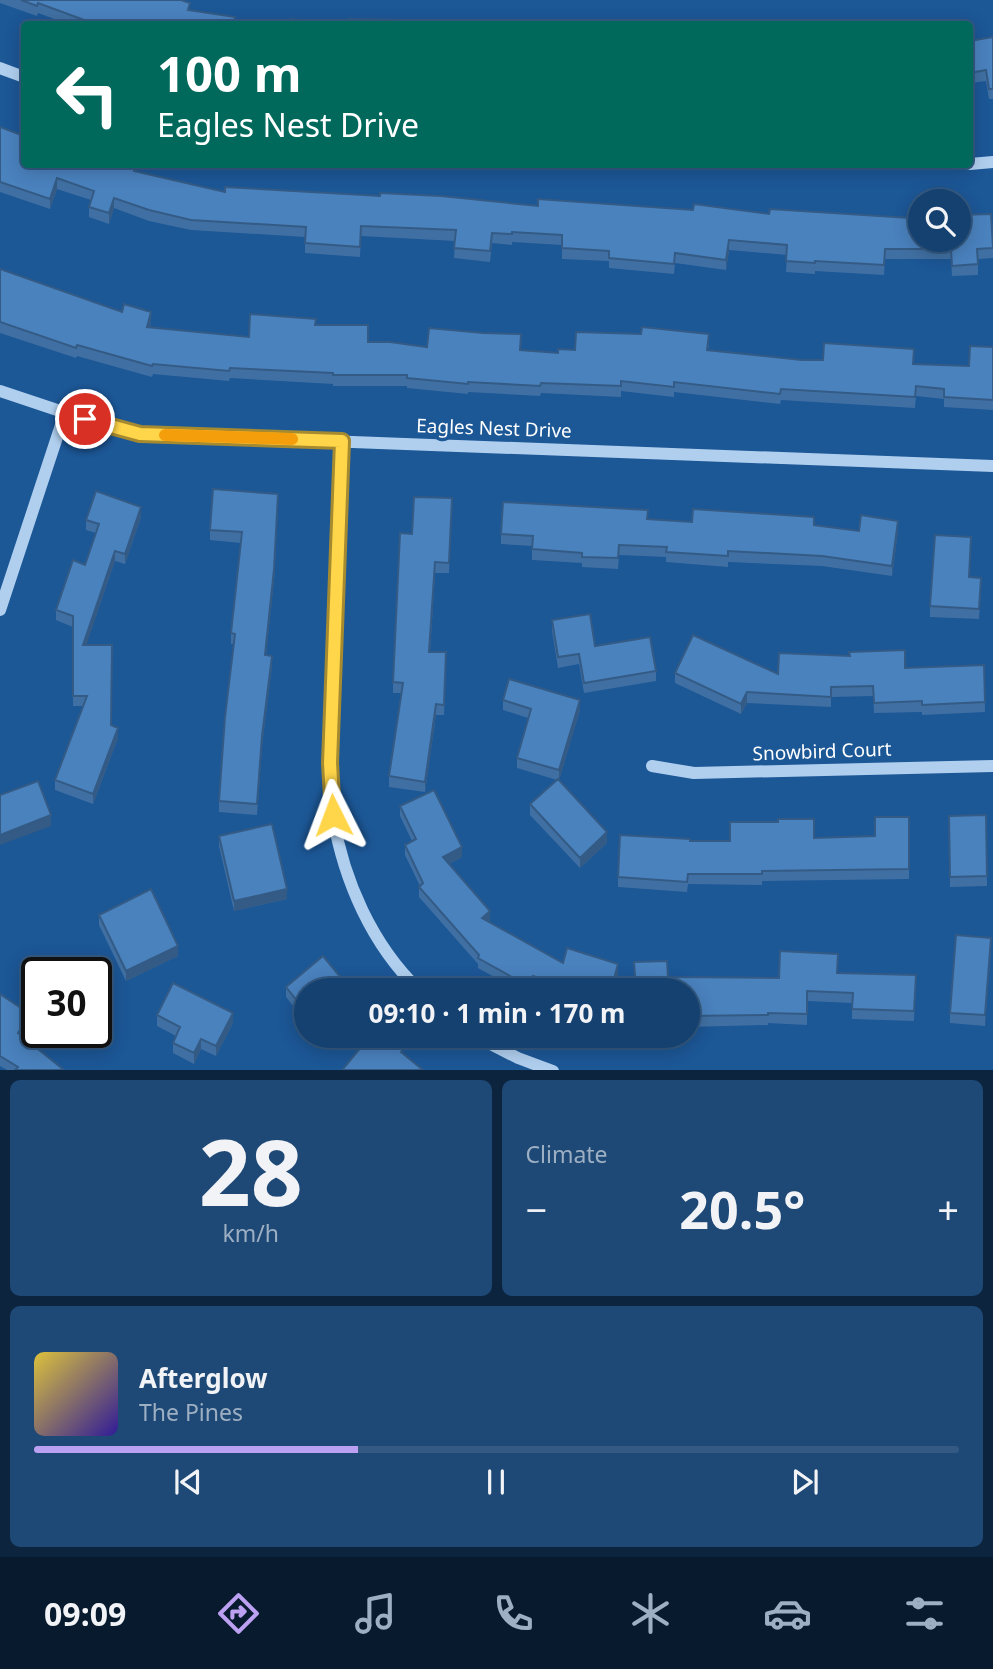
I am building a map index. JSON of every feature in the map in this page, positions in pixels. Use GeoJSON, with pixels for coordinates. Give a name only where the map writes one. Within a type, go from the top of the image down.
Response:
{"type":"FeatureCollection","features":[{"type":"Feature","properties":{"kind":"street"},"geometry":{"type":"LineString","coordinates":[[0,68],[21,76]]}},
{"type":"Feature","properties":{"kind":"street"},"geometry":{"type":"LineString","coordinates":[[973,164],[993,162]]}},
{"type":"Feature","properties":{"kind":"street","name":"Eagles Nest Drive"},"geometry":{"type":"LineString","coordinates":[[0,391],[140,434],[993,466]]}},
{"type":"Feature","properties":{"kind":"street"},"geometry":{"type":"LineString","coordinates":[[0,610],[65,413]]}},
{"type":"Feature","properties":{"kind":"street"},"geometry":{"type":"LineString","coordinates":[[342,441],[330,763],[333,815],[342,857],[357,901],[382,946],[409,978]]}},
{"type":"Feature","properties":{"kind":"street","name":"Snowbird Court"},"geometry":{"type":"LineString","coordinates":[[652,766],[694,774],[993,765]]}},
{"type":"Feature","properties":{"kind":"street"},"geometry":{"type":"LineString","coordinates":[[498,1048],[553,1070]]}},
{"type":"Feature","properties":{"kind":"building"},"geometry":{"type":"Polygon","coordinates":[[[21,0],[181,0],[190,3],[188,10],[235,17],[234,21],[87,21],[38,3],[37,6],[21,0]]]}},
{"type":"Feature","properties":{"kind":"building"},"geometry":{"type":"Polygon","coordinates":[[[348,19],[408,20],[408,21],[348,19]]]}},
{"type":"Feature","properties":{"kind":"building"},"geometry":{"type":"Polygon","coordinates":[[[993,37],[993,89],[989,89],[986,70],[973,72],[973,40],[993,37]]]}},
{"type":"Feature","properties":{"kind":"building"},"geometry":{"type":"Polygon","coordinates":[[[0,127],[21,135],[21,168],[135,168],[134,171],[225,192],[225,187],[380,196],[380,193],[538,206],[538,199],[693,210],[694,204],[769,214],[770,209],[908,218],[908,249],[885,249],[884,265],[815,263],[786,261],[787,245],[729,240],[726,260],[675,253],[674,264],[609,258],[609,251],[562,248],[562,235],[492,233],[490,251],[454,248],[456,230],[361,226],[360,247],[305,243],[306,227],[191,220],[114,198],[109,213],[89,207],[94,191],[57,178],[50,199],[0,182],[0,127]]]}},
{"type":"Feature","properties":{"kind":"building"},"geometry":{"type":"Polygon","coordinates":[[[991,214],[993,248],[977,249],[978,264],[952,266],[951,252],[971,252],[971,215],[991,214]]]}},
{"type":"Feature","properties":{"kind":"building"},"geometry":{"type":"Polygon","coordinates":[[[0,269],[122,312],[124,304],[151,312],[147,327],[249,337],[250,314],[316,319],[315,325],[368,325],[368,342],[427,347],[429,328],[521,334],[520,350],[558,353],[558,349],[575,350],[576,332],[641,334],[642,327],[709,334],[707,350],[802,360],[823,360],[824,343],[914,349],[913,364],[969,366],[970,346],[993,347],[993,400],[944,397],[944,389],[916,386],[915,397],[781,389],[780,394],[674,382],[674,387],[621,381],[621,386],[468,384],[407,378],[407,375],[333,375],[152,366],[77,345],[76,348],[0,322],[0,269]]]}},
{"type":"Feature","properties":{"kind":"building"},"geometry":{"type":"Polygon","coordinates":[[[213,489],[278,494],[265,655],[272,656],[257,804],[219,801],[235,634],[231,633],[242,532],[210,530],[213,489]]]}},
{"type":"Feature","properties":{"kind":"building"},"geometry":{"type":"Polygon","coordinates":[[[96,491],[141,507],[125,554],[115,551],[83,645],[112,645],[111,725],[118,728],[93,794],[55,780],[87,696],[73,696],[73,616],[56,610],[73,560],[85,565],[99,524],[86,520],[96,491]]]}},
{"type":"Feature","properties":{"kind":"building"},"geometry":{"type":"Polygon","coordinates":[[[414,497],[452,498],[449,563],[435,562],[429,652],[446,652],[444,705],[436,704],[425,782],[389,776],[403,683],[393,682],[400,533],[412,534],[414,497]]]}},
{"type":"Feature","properties":{"kind":"building"},"geometry":{"type":"Polygon","coordinates":[[[503,502],[648,510],[647,519],[692,522],[693,509],[814,517],[814,525],[859,531],[861,515],[898,521],[892,566],[822,556],[728,551],[728,556],[666,552],[667,547],[619,545],[618,558],[582,557],[582,553],[532,549],[533,536],[501,534],[503,502]]]}},
{"type":"Feature","properties":{"kind":"building"},"geometry":{"type":"Polygon","coordinates":[[[935,535],[971,537],[969,577],[981,578],[979,609],[930,606],[935,535]]]}},
{"type":"Feature","properties":{"kind":"building"},"geometry":{"type":"Polygon","coordinates":[[[590,614],[595,646],[650,637],[656,671],[584,683],[579,654],[558,657],[552,620],[590,614]]]}},
{"type":"Feature","properties":{"kind":"building"},"geometry":{"type":"Polygon","coordinates":[[[693,635],[778,674],[779,653],[850,656],[849,652],[905,650],[905,668],[984,665],[985,702],[922,705],[922,701],[874,703],[873,686],[831,687],[831,697],[747,692],[741,704],[675,673],[693,635]]]}},
{"type":"Feature","properties":{"kind":"building"},"geometry":{"type":"Polygon","coordinates":[[[509,679],[580,700],[559,770],[517,758],[531,709],[503,700],[509,679]]]}},
{"type":"Feature","properties":{"kind":"building"},"geometry":{"type":"Polygon","coordinates":[[[558,779],[607,832],[580,858],[530,804],[558,779]]]}},
{"type":"Feature","properties":{"kind":"building"},"geometry":{"type":"Polygon","coordinates":[[[38,781],[51,815],[0,835],[0,795],[38,781]]]}},
{"type":"Feature","properties":{"kind":"building"},"geometry":{"type":"Polygon","coordinates":[[[434,790],[462,847],[443,857],[490,911],[482,918],[563,963],[567,948],[618,964],[614,978],[514,978],[478,958],[479,955],[419,887],[423,883],[405,845],[416,839],[400,806],[434,790]]]}},
{"type":"Feature","properties":{"kind":"building"},"geometry":{"type":"Polygon","coordinates":[[[986,815],[987,876],[950,877],[949,816],[986,815]]]}},
{"type":"Feature","properties":{"kind":"building"},"geometry":{"type":"Polygon","coordinates":[[[875,817],[909,817],[909,869],[688,874],[687,882],[618,877],[620,835],[690,841],[730,841],[730,822],[814,819],[814,838],[875,836],[875,817]]]}},
{"type":"Feature","properties":{"kind":"building"},"geometry":{"type":"Polygon","coordinates":[[[272,824],[287,889],[234,901],[219,836],[272,824]]]}},
{"type":"Feature","properties":{"kind":"building"},"geometry":{"type":"Polygon","coordinates":[[[151,889],[178,946],[126,971],[99,915],[151,889]]]}},
{"type":"Feature","properties":{"kind":"building"},"geometry":{"type":"Polygon","coordinates":[[[956,935],[991,938],[985,1015],[950,1013],[956,935]]]}},
{"type":"Feature","properties":{"kind":"building"},"geometry":{"type":"Polygon","coordinates":[[[780,951],[838,954],[837,973],[916,975],[914,1011],[852,1009],[853,993],[807,991],[807,1014],[700,1016],[700,978],[635,978],[634,962],[667,961],[668,977],[779,978],[780,951]]]}},
{"type":"Feature","properties":{"kind":"building"},"geometry":{"type":"Polygon","coordinates":[[[323,956],[341,978],[297,978],[323,956]]]}},
{"type":"Feature","properties":{"kind":"building"},"geometry":{"type":"Polygon","coordinates":[[[294,980],[294,997],[286,987],[294,980]]]}},
{"type":"Feature","properties":{"kind":"building"},"geometry":{"type":"Polygon","coordinates":[[[173,983],[233,1013],[216,1046],[201,1039],[194,1053],[173,1043],[180,1027],[157,1015],[173,983]]]}},
{"type":"Feature","properties":{"kind":"building"},"geometry":{"type":"Polygon","coordinates":[[[0,994],[21,1008],[21,1028],[18,1033],[21,1035],[21,1048],[37,1048],[64,1070],[15,1070],[18,1067],[0,1056],[0,994]]]}},
{"type":"Feature","properties":{"kind":"building"},"geometry":{"type":"Polygon","coordinates":[[[360,1048],[402,1048],[401,1052],[423,1070],[345,1070],[343,1069],[360,1048]]]}},
{"type":"Feature","properties":{"kind":"slow traffic"},"geometry":{"type":"LineString","coordinates":[[165,435],[292,439]]}},
{"type":"Feature","properties":{"kind":"route"},"geometry":{"type":"LineString","coordinates":[[85,419],[140,434],[342,441],[330,763],[333,815]]}}]}
